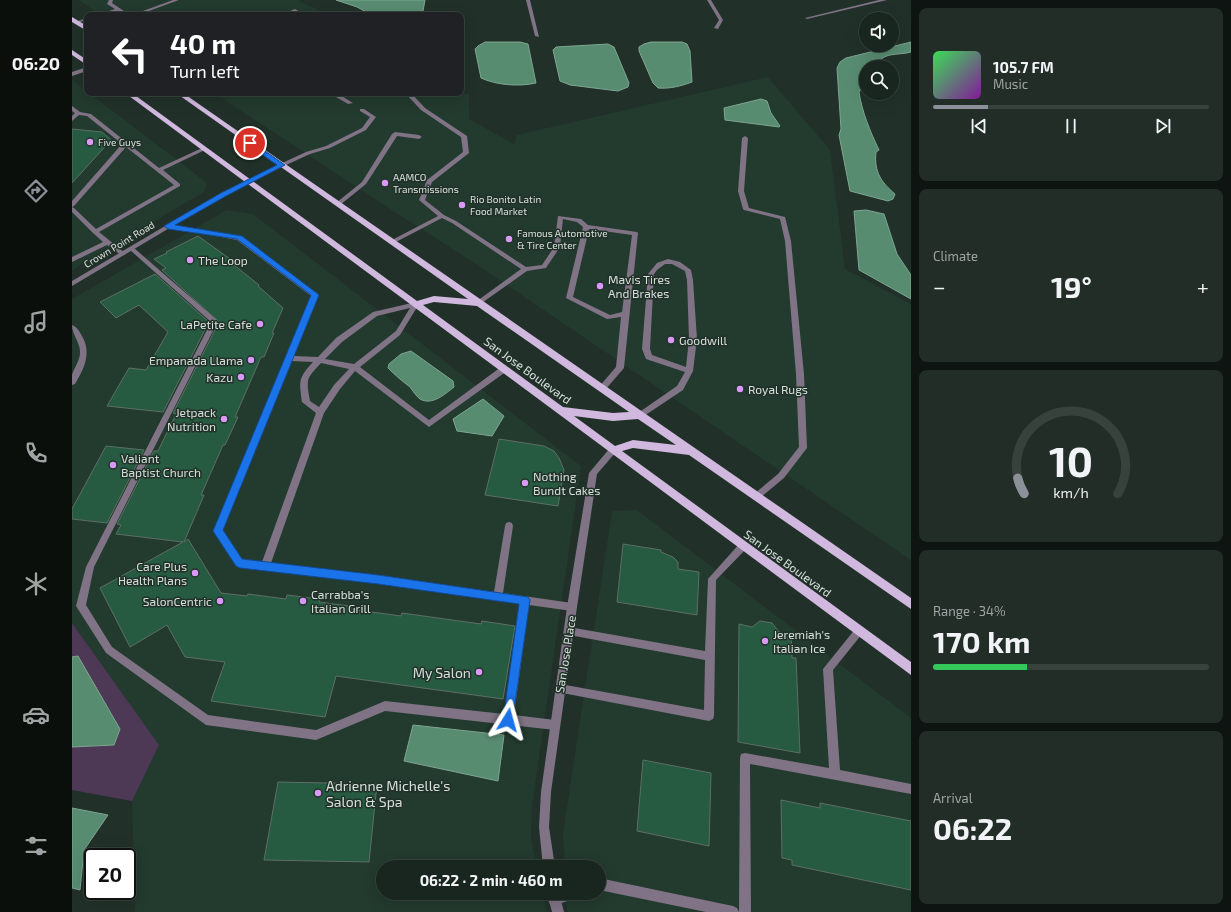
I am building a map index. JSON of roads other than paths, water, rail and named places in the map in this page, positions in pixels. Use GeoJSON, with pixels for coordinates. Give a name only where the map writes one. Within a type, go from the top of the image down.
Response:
{"type":"FeatureCollection","features":[{"type":"Feature","properties":{"kind":"main road"},"geometry":{"type":"LineString","coordinates":[[74,21],[84,27]]}},
{"type":"Feature","properties":{"kind":"main road"},"geometry":{"type":"LineString","coordinates":[[73,53],[84,55]]}},
{"type":"Feature","properties":{"kind":"main road"},"geometry":{"type":"LineString","coordinates":[[73,53],[84,61]]}},
{"type":"Feature","properties":{"kind":"main road","name":"San Jose Boulevard"},"geometry":{"type":"LineString","coordinates":[[132,96],[911,669]]}},
{"type":"Feature","properties":{"kind":"main road"},"geometry":{"type":"LineString","coordinates":[[184,96],[479,303],[910,600]]}},
{"type":"Feature","properties":{"kind":"main road"},"geometry":{"type":"LineString","coordinates":[[416,304],[434,299],[479,303]]}},
{"type":"Feature","properties":{"kind":"main road"},"geometry":{"type":"LineString","coordinates":[[561,411],[613,417],[641,415]]}},
{"type":"Feature","properties":{"kind":"main road"},"geometry":{"type":"LineString","coordinates":[[614,450],[632,444],[693,451]]}},
{"type":"Feature","properties":{"kind":"street"},"geometry":{"type":"LineString","coordinates":[[111,0],[109,3],[123,12]]}},
{"type":"Feature","properties":{"kind":"street"},"geometry":{"type":"LineString","coordinates":[[143,12],[177,0]]}},
{"type":"Feature","properties":{"kind":"street"},"geometry":{"type":"LineString","coordinates":[[528,0],[537,36]]}},
{"type":"Feature","properties":{"kind":"street"},"geometry":{"type":"LineString","coordinates":[[709,0],[721,20],[716,28]]}},
{"type":"Feature","properties":{"kind":"street"},"geometry":{"type":"LineString","coordinates":[[807,18],[885,0]]}},
{"type":"Feature","properties":{"kind":"street"},"geometry":{"type":"LineString","coordinates":[[108,12],[118,9]]}},
{"type":"Feature","properties":{"kind":"street"},"geometry":{"type":"LineString","coordinates":[[74,21],[84,19]]}},
{"type":"Feature","properties":{"kind":"street"},"geometry":{"type":"LineString","coordinates":[[72,74],[84,70]]}},
{"type":"Feature","properties":{"kind":"street"},"geometry":{"type":"LineString","coordinates":[[338,96],[350,103]]}},
{"type":"Feature","properties":{"kind":"street"},"geometry":{"type":"LineString","coordinates":[[411,96],[423,109],[464,136],[466,153],[429,181],[422,200],[442,216],[454,222],[524,269]]}},
{"type":"Feature","properties":{"kind":"street"},"geometry":{"type":"LineString","coordinates":[[72,108],[78,113],[89,115],[178,185],[95,232]]}},
{"type":"Feature","properties":{"kind":"street","name":"Crown Point Road"},"geometry":{"type":"LineString","coordinates":[[72,284],[223,194],[308,153],[328,146],[364,129],[373,117],[362,110]]}},
{"type":"Feature","properties":{"kind":"street"},"geometry":{"type":"LineString","coordinates":[[72,120],[78,113]]}},
{"type":"Feature","properties":{"kind":"street"},"geometry":{"type":"LineString","coordinates":[[338,204],[364,183],[395,134],[418,137]]}},
{"type":"Feature","properties":{"kind":"street"},"geometry":{"type":"LineString","coordinates":[[745,138],[741,191],[746,209],[783,218],[786,233],[800,374],[803,448],[781,476],[757,496]]}},
{"type":"Feature","properties":{"kind":"street"},"geometry":{"type":"LineString","coordinates":[[72,205],[125,144]]}},
{"type":"Feature","properties":{"kind":"street"},"geometry":{"type":"LineString","coordinates":[[159,170],[204,149]]}},
{"type":"Feature","properties":{"kind":"street"},"geometry":{"type":"LineString","coordinates":[[72,209],[95,232],[123,254]]}},
{"type":"Feature","properties":{"kind":"street"},"geometry":{"type":"LineString","coordinates":[[392,242],[442,216]]}},
{"type":"Feature","properties":{"kind":"street"},"geometry":{"type":"LineString","coordinates":[[479,303],[524,269],[544,267],[557,247],[560,217],[579,220],[586,227],[635,233],[620,368],[602,388]]}},
{"type":"Feature","properties":{"kind":"street"},"geometry":{"type":"LineString","coordinates":[[168,226],[239,238],[315,295],[218,531],[240,563],[378,579],[572,607]]}},
{"type":"Feature","properties":{"kind":"street"},"geometry":{"type":"LineString","coordinates":[[586,227],[569,298],[609,317],[625,314]]}},
{"type":"Feature","properties":{"kind":"street"},"geometry":{"type":"LineString","coordinates":[[72,260],[108,242]]}},
{"type":"Feature","properties":{"kind":"street"},"geometry":{"type":"LineString","coordinates":[[132,249],[215,322],[90,567],[81,606],[109,650],[206,720],[316,735],[385,706],[555,725]]}},
{"type":"Feature","properties":{"kind":"street"},"geometry":{"type":"LineString","coordinates":[[641,415],[680,388],[689,371],[693,339],[690,280],[688,270],[676,262],[661,262],[656,266],[651,274],[646,349],[649,357],[689,371]]}},
{"type":"Feature","properties":{"kind":"street"},"geometry":{"type":"LineString","coordinates":[[320,412],[306,402],[303,383],[307,373],[339,340],[375,314],[416,304]]}},
{"type":"Feature","properties":{"kind":"street"},"geometry":{"type":"LineString","coordinates":[[265,566],[320,412],[337,387],[355,368],[398,334],[416,304]]}},
{"type":"Feature","properties":{"kind":"street"},"geometry":{"type":"LineString","coordinates":[[72,327],[82,340],[84,355],[72,382]]}},
{"type":"Feature","properties":{"kind":"street"},"geometry":{"type":"LineString","coordinates":[[289,358],[319,360],[355,368],[429,424],[504,369]]}},
{"type":"Feature","properties":{"kind":"street","name":"San Jose Place"},"geometry":{"type":"LineString","coordinates":[[548,860],[544,827],[546,792],[568,631],[593,473],[614,450]]}},
{"type":"Feature","properties":{"kind":"street"},"geometry":{"type":"LineString","coordinates":[[498,596],[509,526]]}},
{"type":"Feature","properties":{"kind":"street"},"geometry":{"type":"LineString","coordinates":[[560,689],[709,716],[712,579],[743,546]]}},
{"type":"Feature","properties":{"kind":"street"},"geometry":{"type":"LineString","coordinates":[[508,720],[525,600]]}},
{"type":"Feature","properties":{"kind":"street"},"geometry":{"type":"LineString","coordinates":[[568,631],[710,656]]}},
{"type":"Feature","properties":{"kind":"street"},"geometry":{"type":"LineString","coordinates":[[835,774],[828,669],[859,631]]}},
{"type":"Feature","properties":{"kind":"street"},"geometry":{"type":"LineString","coordinates":[[745,912],[745,758],[911,789]]}},
{"type":"Feature","properties":{"kind":"street"},"geometry":{"type":"LineString","coordinates":[[606,885],[734,912]]}},
{"type":"Feature","properties":{"kind":"street"},"geometry":{"type":"LineString","coordinates":[[554,900],[558,912]]}},
{"type":"Feature","properties":{"kind":"place","name":"Five Guys"},"geometry":{"type":"Point","coordinates":[90,142]}},
{"type":"Feature","properties":{"kind":"place","name":"AAMCO Transmissions"},"geometry":{"type":"Point","coordinates":[385,183]}},
{"type":"Feature","properties":{"kind":"place","name":"Rio Bonito Latin Food Market"},"geometry":{"type":"Point","coordinates":[462,205]}},
{"type":"Feature","properties":{"kind":"place","name":"Famous Automotive & Tire Center"},"geometry":{"type":"Point","coordinates":[509,239]}},
{"type":"Feature","properties":{"kind":"place","name":"The Loop"},"geometry":{"type":"Point","coordinates":[190,260]}},
{"type":"Feature","properties":{"kind":"place","name":"Mavis Tires And Brakes"},"geometry":{"type":"Point","coordinates":[600,286]}},
{"type":"Feature","properties":{"kind":"place","name":"LaPetite Cafe"},"geometry":{"type":"Point","coordinates":[260,324]}},
{"type":"Feature","properties":{"kind":"place","name":"Goodwill"},"geometry":{"type":"Point","coordinates":[671,340]}},
{"type":"Feature","properties":{"kind":"place","name":"Empanada Llama"},"geometry":{"type":"Point","coordinates":[251,360]}},
{"type":"Feature","properties":{"kind":"place","name":"Kazu"},"geometry":{"type":"Point","coordinates":[241,377]}},
{"type":"Feature","properties":{"kind":"place","name":"Royal Rugs"},"geometry":{"type":"Point","coordinates":[740,389]}},
{"type":"Feature","properties":{"kind":"place","name":"Jetpack Nutrition"},"geometry":{"type":"Point","coordinates":[224,419]}},
{"type":"Feature","properties":{"kind":"place","name":"Valiant Baptist Church"},"geometry":{"type":"Point","coordinates":[113,465]}},
{"type":"Feature","properties":{"kind":"place","name":"Nothing Bundt Cakes"},"geometry":{"type":"Point","coordinates":[525,483]}},
{"type":"Feature","properties":{"kind":"place","name":"Care Plus Health Plans"},"geometry":{"type":"Point","coordinates":[195,573]}},
{"type":"Feature","properties":{"kind":"place","name":"SalonCentric"},"geometry":{"type":"Point","coordinates":[220,601]}},
{"type":"Feature","properties":{"kind":"place","name":"Carrabba's Italian Grill"},"geometry":{"type":"Point","coordinates":[303,601]}},
{"type":"Feature","properties":{"kind":"place","name":"Jeremiah's Italian Ice"},"geometry":{"type":"Point","coordinates":[765,641]}},
{"type":"Feature","properties":{"kind":"place","name":"My Salon"},"geometry":{"type":"Point","coordinates":[479,672]}},
{"type":"Feature","properties":{"kind":"place","name":"Adrienne Michelle's Salon & Spa"},"geometry":{"type":"Point","coordinates":[318,793]}}]}
